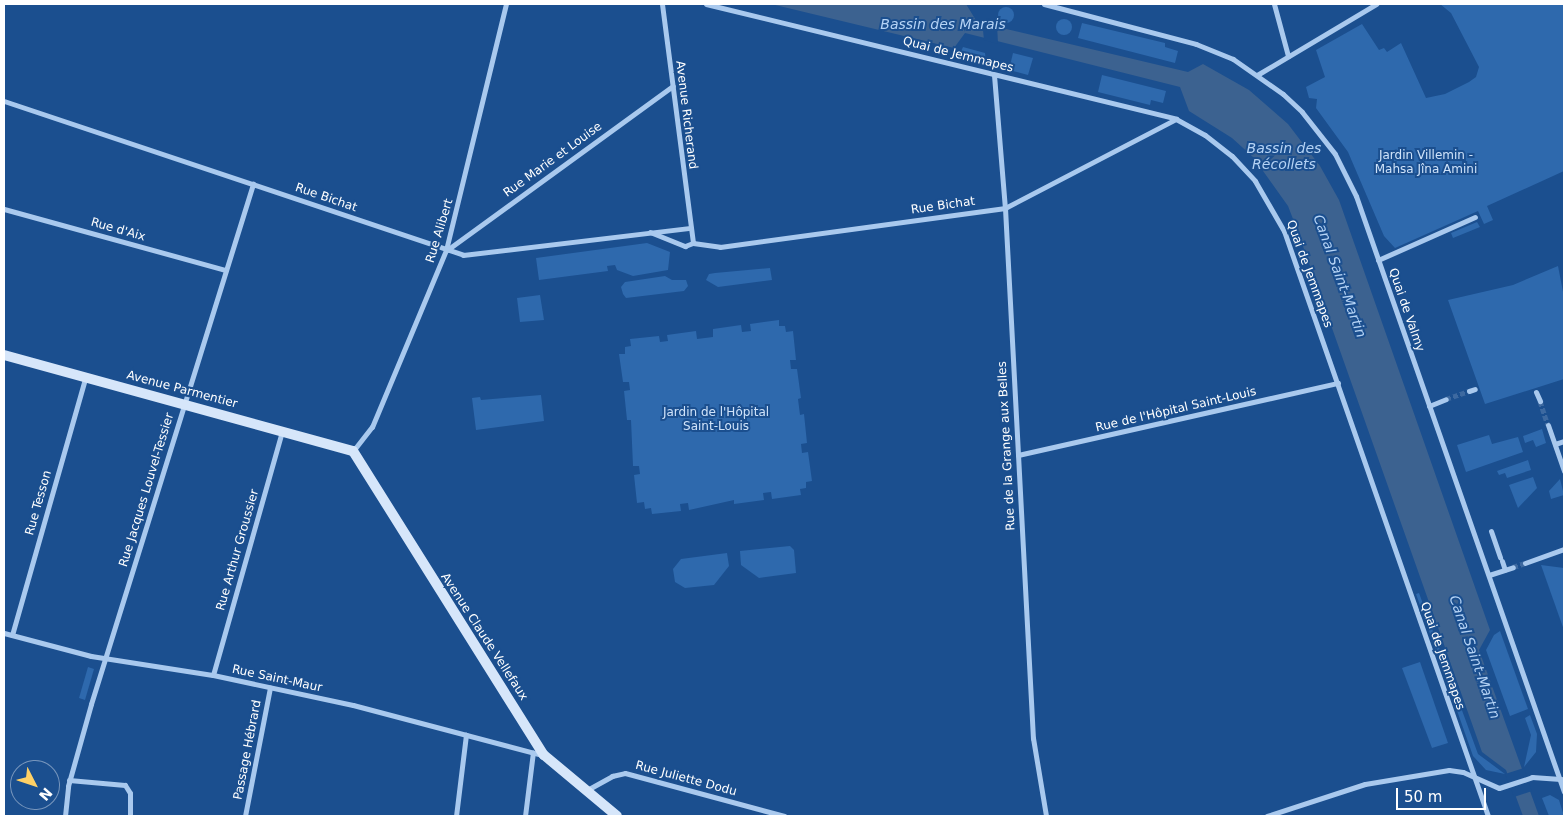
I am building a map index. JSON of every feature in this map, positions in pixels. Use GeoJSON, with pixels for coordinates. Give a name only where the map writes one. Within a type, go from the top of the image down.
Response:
{"type":"FeatureCollection","features":[{"type":"Feature","properties":{"kind":"street","name":"Rue Alibert"},"geometry":{"type":"LineString","coordinates":[[353,451],[372,427],[446,250],[506,4]]}},
{"type":"Feature","properties":{"kind":"street","name":"Avenue Richerand"},"geometry":{"type":"LineString","coordinates":[[662,4],[690,228]]}},
{"type":"Feature","properties":{"kind":"street","name":"Quai de Jemmapes"},"geometry":{"type":"LineString","coordinates":[[706,4],[1176,119],[1205,135],[1232,156],[1270,203],[1284,231],[1488,816]]}},
{"type":"Feature","properties":{"kind":"street","name":"Quai de Valmy"},"geometry":{"type":"LineString","coordinates":[[1044,4],[1196,44],[1233,59],[1257,75],[1302,112],[1335,154],[1356,196],[1564,792]]}},
{"type":"Feature","properties":{"kind":"street"},"geometry":{"type":"LineString","coordinates":[[1274,4],[1288,56]]}},
{"type":"Feature","properties":{"kind":"street"},"geometry":{"type":"LineString","coordinates":[[1257,75],[1376,4]]}},
{"type":"Feature","properties":{"kind":"street","name":"Rue de la Grange aux Belles"},"geometry":{"type":"LineString","coordinates":[[994,74],[1005,208],[1033,738],[1046,816]]}},
{"type":"Feature","properties":{"kind":"street","name":"Rue Marie et Louise"},"geometry":{"type":"LineString","coordinates":[[446,250],[672,86]]}},
{"type":"Feature","properties":{"kind":"street","name":"Rue Bichat"},"geometry":{"type":"LineString","coordinates":[[4,101],[463,255],[690,228]]}},
{"type":"Feature","properties":{"kind":"street","name":"Rue Bichat"},"geometry":{"type":"LineString","coordinates":[[650,232],[685,246],[693,242],[720,246],[1005,208],[1176,119]]}},
{"type":"Feature","properties":{"kind":"street","name":"Rue Jacques Louvel-Tessier"},"geometry":{"type":"LineString","coordinates":[[65,816],[69,780],[253,184]]}},
{"type":"Feature","properties":{"kind":"street","name":"Rue d'Aix"},"geometry":{"type":"LineString","coordinates":[[4,208],[226,270]]}},
{"type":"Feature","properties":{"kind":"street"},"geometry":{"type":"LineString","coordinates":[[1378,260],[1475,217]]}},
{"type":"Feature","properties":{"kind":"street"},"geometry":{"type":"LineString","coordinates":[[690,228],[693,242]]}},
{"type":"Feature","properties":{"kind":"street","name":"Avenue Parmentier"},"geometry":{"type":"LineString","coordinates":[[4,355],[283,430],[353,451]]}},
{"type":"Feature","properties":{"kind":"street","name":"Rue Tesson"},"geometry":{"type":"LineString","coordinates":[[12,635],[86,377]]}},
{"type":"Feature","properties":{"kind":"street","name":"Rue de l'Hôpital Saint-Louis"},"geometry":{"type":"LineString","coordinates":[[1018,455],[1338,383]]}},
{"type":"Feature","properties":{"kind":"street"},"geometry":{"type":"LineString","coordinates":[[1536,392],[1540,401]]}},
{"type":"Feature","properties":{"kind":"street"},"geometry":{"type":"LineString","coordinates":[[1429,406],[1446,400]]}},
{"type":"Feature","properties":{"kind":"street"},"geometry":{"type":"LineString","coordinates":[[1548,424],[1564,471]]}},
{"type":"Feature","properties":{"kind":"street","name":"Rue Arthur Groussier"},"geometry":{"type":"LineString","coordinates":[[213,675],[283,430]]}},
{"type":"Feature","properties":{"kind":"street"},"geometry":{"type":"LineString","coordinates":[[1555,444],[1564,441]]}},
{"type":"Feature","properties":{"kind":"street","name":"Avenue Claude Vellefaux"},"geometry":{"type":"LineString","coordinates":[[353,451],[544,756],[617,816]]}},
{"type":"Feature","properties":{"kind":"street"},"geometry":{"type":"LineString","coordinates":[[1492,530],[1505,570]]}},
{"type":"Feature","properties":{"kind":"street"},"geometry":{"type":"LineString","coordinates":[[1525,563],[1564,549]]}},
{"type":"Feature","properties":{"kind":"street"},"geometry":{"type":"LineString","coordinates":[[1489,575],[1513,567]]}},
{"type":"Feature","properties":{"kind":"street","name":"Rue Saint-Maur"},"geometry":{"type":"LineString","coordinates":[[4,633],[106,658],[213,675],[270,687],[544,756]]}},
{"type":"Feature","properties":{"kind":"street","name":"Passage Hébrard"},"geometry":{"type":"LineString","coordinates":[[245,816],[270,687]]}},
{"type":"Feature","properties":{"kind":"street"},"geometry":{"type":"LineString","coordinates":[[456,816],[466,735]]}},
{"type":"Feature","properties":{"kind":"street"},"geometry":{"type":"LineString","coordinates":[[525,816],[533,752]]}},
{"type":"Feature","properties":{"kind":"street"},"geometry":{"type":"LineString","coordinates":[[1267,816],[1384,780],[1449,770],[1463,772],[1499,788],[1532,777],[1561,779]]}},
{"type":"Feature","properties":{"kind":"street","name":"Rue Juliette Dodu"},"geometry":{"type":"LineString","coordinates":[[586,791],[612,776],[625,773],[784,816]]}},
{"type":"Feature","properties":{"kind":"street"},"geometry":{"type":"LineString","coordinates":[[69,780],[125,785],[130,793],[130,816]]}},
{"type":"Feature","properties":{"kind":"green space","name":"Jardin Villemin - Mahsa Jîna Amini"},"geometry":{"type":"Polygon","coordinates":[[[1440,4],[1564,4],[1564,171],[1487,206],[1493,220],[1484,224],[1478,211],[1395,248],[1384,236],[1348,152],[1316,108],[1317,99],[1309,98],[1306,87],[1325,77],[1316,50],[1362,24],[1379,50],[1384,48],[1387,52],[1401,43],[1426,98],[1445,94],[1469,82],[1476,77],[1479,67],[1451,13],[1440,4]]]}},
{"type":"Feature","properties":{"kind":"green space"},"geometry":{"type":"Polygon","coordinates":[[[1003,7],[1009,7],[1014,12],[1012,21],[1003,23],[998,18],[998,12],[1003,7]]]}},
{"type":"Feature","properties":{"kind":"green space"},"geometry":{"type":"Polygon","coordinates":[[[1064,19],[1070,21],[1072,27],[1070,33],[1064,35],[1058,33],[1056,27],[1058,21],[1064,19]]]}},
{"type":"Feature","properties":{"kind":"green space"},"geometry":{"type":"Polygon","coordinates":[[[1082,23],[1165,43],[1165,47],[1178,51],[1175,63],[1078,38],[1082,23]]]}},
{"type":"Feature","properties":{"kind":"green space"},"geometry":{"type":"Polygon","coordinates":[[[963,47],[985,53],[986,65],[958,58],[963,47]]]}},
{"type":"Feature","properties":{"kind":"green space"},"geometry":{"type":"Polygon","coordinates":[[[1013,53],[1033,58],[1028,75],[1009,70],[1013,53]]]}},
{"type":"Feature","properties":{"kind":"green space"},"geometry":{"type":"Polygon","coordinates":[[[1102,75],[1166,91],[1163,103],[1151,100],[1150,105],[1098,92],[1102,75]]]}},
{"type":"Feature","properties":{"kind":"green space"},"geometry":{"type":"Polygon","coordinates":[[[1477,222],[1480,227],[1453,238],[1451,233],[1477,222]]]}},
{"type":"Feature","properties":{"kind":"green space"},"geometry":{"type":"Polygon","coordinates":[[[647,243],[670,252],[668,270],[633,276],[617,270],[615,265],[607,266],[608,271],[539,280],[536,258],[647,243]]]}},
{"type":"Feature","properties":{"kind":"green space"},"geometry":{"type":"Polygon","coordinates":[[[1558,266],[1564,297],[1564,379],[1485,404],[1448,300],[1513,285],[1558,266]]]}},
{"type":"Feature","properties":{"kind":"green space"},"geometry":{"type":"Polygon","coordinates":[[[770,268],[772,280],[718,287],[706,280],[709,274],[770,268]]]}},
{"type":"Feature","properties":{"kind":"green space"},"geometry":{"type":"Polygon","coordinates":[[[665,276],[672,280],[686,280],[688,286],[684,291],[626,298],[623,294],[621,287],[625,282],[665,276]]]}},
{"type":"Feature","properties":{"kind":"green space"},"geometry":{"type":"Polygon","coordinates":[[[540,295],[544,320],[520,322],[517,298],[540,295]]]}},
{"type":"Feature","properties":{"kind":"green space","name":"Jardin de l'Hôpital Saint-Louis"},"geometry":{"type":"Polygon","coordinates":[[[779,320],[779,326],[785,326],[786,332],[793,331],[796,360],[790,360],[791,369],[797,369],[801,398],[798,399],[800,415],[804,414],[807,443],[801,444],[802,453],[808,452],[812,481],[806,482],[806,488],[800,489],[801,495],[772,499],[771,492],[763,493],[764,500],[734,504],[734,500],[689,510],[688,503],[680,504],[681,511],[652,514],[651,508],[645,509],[644,502],[637,503],[634,475],[640,474],[639,466],[633,466],[631,420],[627,420],[624,391],[630,390],[629,382],[623,382],[619,354],[625,354],[625,347],[631,346],[630,339],[659,336],[660,342],[668,341],[667,335],[696,331],[697,339],[713,337],[713,329],[741,325],[742,332],[751,331],[750,324],[779,320]]]}},
{"type":"Feature","properties":{"kind":"green space"},"geometry":{"type":"Polygon","coordinates":[[[541,395],[544,421],[476,430],[472,398],[480,397],[481,400],[541,395]]]}},
{"type":"Feature","properties":{"kind":"green space"},"geometry":{"type":"Polygon","coordinates":[[[1542,429],[1546,443],[1536,447],[1533,440],[1525,443],[1523,436],[1542,429]]]}},
{"type":"Feature","properties":{"kind":"green space"},"geometry":{"type":"Polygon","coordinates":[[[1489,435],[1492,444],[1518,437],[1523,452],[1466,472],[1457,445],[1489,435]]]}},
{"type":"Feature","properties":{"kind":"green space"},"geometry":{"type":"Polygon","coordinates":[[[1528,460],[1531,470],[1507,478],[1505,473],[1499,475],[1497,471],[1528,460]]]}},
{"type":"Feature","properties":{"kind":"green space"},"geometry":{"type":"Polygon","coordinates":[[[1533,477],[1537,488],[1518,508],[1509,485],[1533,477]]]}},
{"type":"Feature","properties":{"kind":"green space"},"geometry":{"type":"Polygon","coordinates":[[[1560,479],[1564,495],[1551,499],[1549,491],[1560,479]]]}},
{"type":"Feature","properties":{"kind":"green space"},"geometry":{"type":"Polygon","coordinates":[[[790,546],[794,550],[796,573],[759,578],[741,565],[740,551],[790,546]]]}},
{"type":"Feature","properties":{"kind":"green space"},"geometry":{"type":"Polygon","coordinates":[[[727,553],[729,566],[714,585],[685,588],[675,582],[673,569],[681,559],[727,553]]]}},
{"type":"Feature","properties":{"kind":"green space"},"geometry":{"type":"Polygon","coordinates":[[[1541,565],[1564,568],[1564,630],[1559,616],[1541,565]]]}},
{"type":"Feature","properties":{"kind":"green space"},"geometry":{"type":"Polygon","coordinates":[[[1419,593],[1478,754],[1505,774],[1486,770],[1473,756],[1416,594],[1419,593]]]}},
{"type":"Feature","properties":{"kind":"green space"},"geometry":{"type":"Polygon","coordinates":[[[1500,631],[1528,709],[1510,716],[1486,650],[1494,635],[1500,631]]]}},
{"type":"Feature","properties":{"kind":"green space"},"geometry":{"type":"Polygon","coordinates":[[[1420,662],[1448,743],[1432,748],[1402,668],[1420,662]]]}},
{"type":"Feature","properties":{"kind":"green space"},"geometry":{"type":"Polygon","coordinates":[[[88,667],[94,669],[85,700],[79,698],[88,667]]]}},
{"type":"Feature","properties":{"kind":"green space"},"geometry":{"type":"Polygon","coordinates":[[[1530,715],[1537,734],[1536,752],[1524,767],[1531,735],[1525,718],[1530,715]]]}},
{"type":"Feature","properties":{"kind":"green space"},"geometry":{"type":"Polygon","coordinates":[[[1550,795],[1559,800],[1564,816],[1549,816],[1542,798],[1550,795]]]}},
{"type":"Feature","properties":{"kind":"water","name":"Bassin des Récollets"},"geometry":{"type":"Polygon","coordinates":[[[771,4],[966,4],[977,22],[1188,72],[1203,64],[1249,90],[1288,124],[1320,166],[1339,200],[1490,630],[1479,650],[1539,816],[1523,816],[1506,770],[1482,752],[1288,206],[1253,157],[1232,138],[1189,111],[1180,87],[965,33],[954,48],[771,4]]]}},
{"type":"Feature","properties":{"kind":"pier"},"geometry":{"type":"Polygon","coordinates":[[[982,20],[997,24],[998,44],[984,40],[982,20]]]}},
{"type":"Feature","properties":{"kind":"pier"},"geometry":{"type":"Polygon","coordinates":[[[1524,768],[1532,791],[1514,797],[1505,774],[1524,768]]]}},
{"type":"Feature","properties":{"kind":"tunnel"},"geometry":{"type":"LineString","coordinates":[[1446,399],[1469,391]]}},
{"type":"Feature","properties":{"kind":"tunnel"},"geometry":{"type":"LineString","coordinates":[[1540,401],[1548,425]]}},
{"type":"Feature","properties":{"kind":"tunnel"},"geometry":{"type":"LineString","coordinates":[[1513,567],[1525,563]]}},
{"type":"Feature","properties":{"kind":"water label","name":"Bassin des Marais"},"geometry":{"type":"Point","coordinates":[943,24]}},
{"type":"Feature","properties":{"kind":"water label","name":"Canal Saint-Martin"},"geometry":{"type":"Point","coordinates":[1340,276]}},
{"type":"Feature","properties":{"kind":"water label","name":"Canal Saint-Martin"},"geometry":{"type":"Point","coordinates":[1475,657]}}]}
